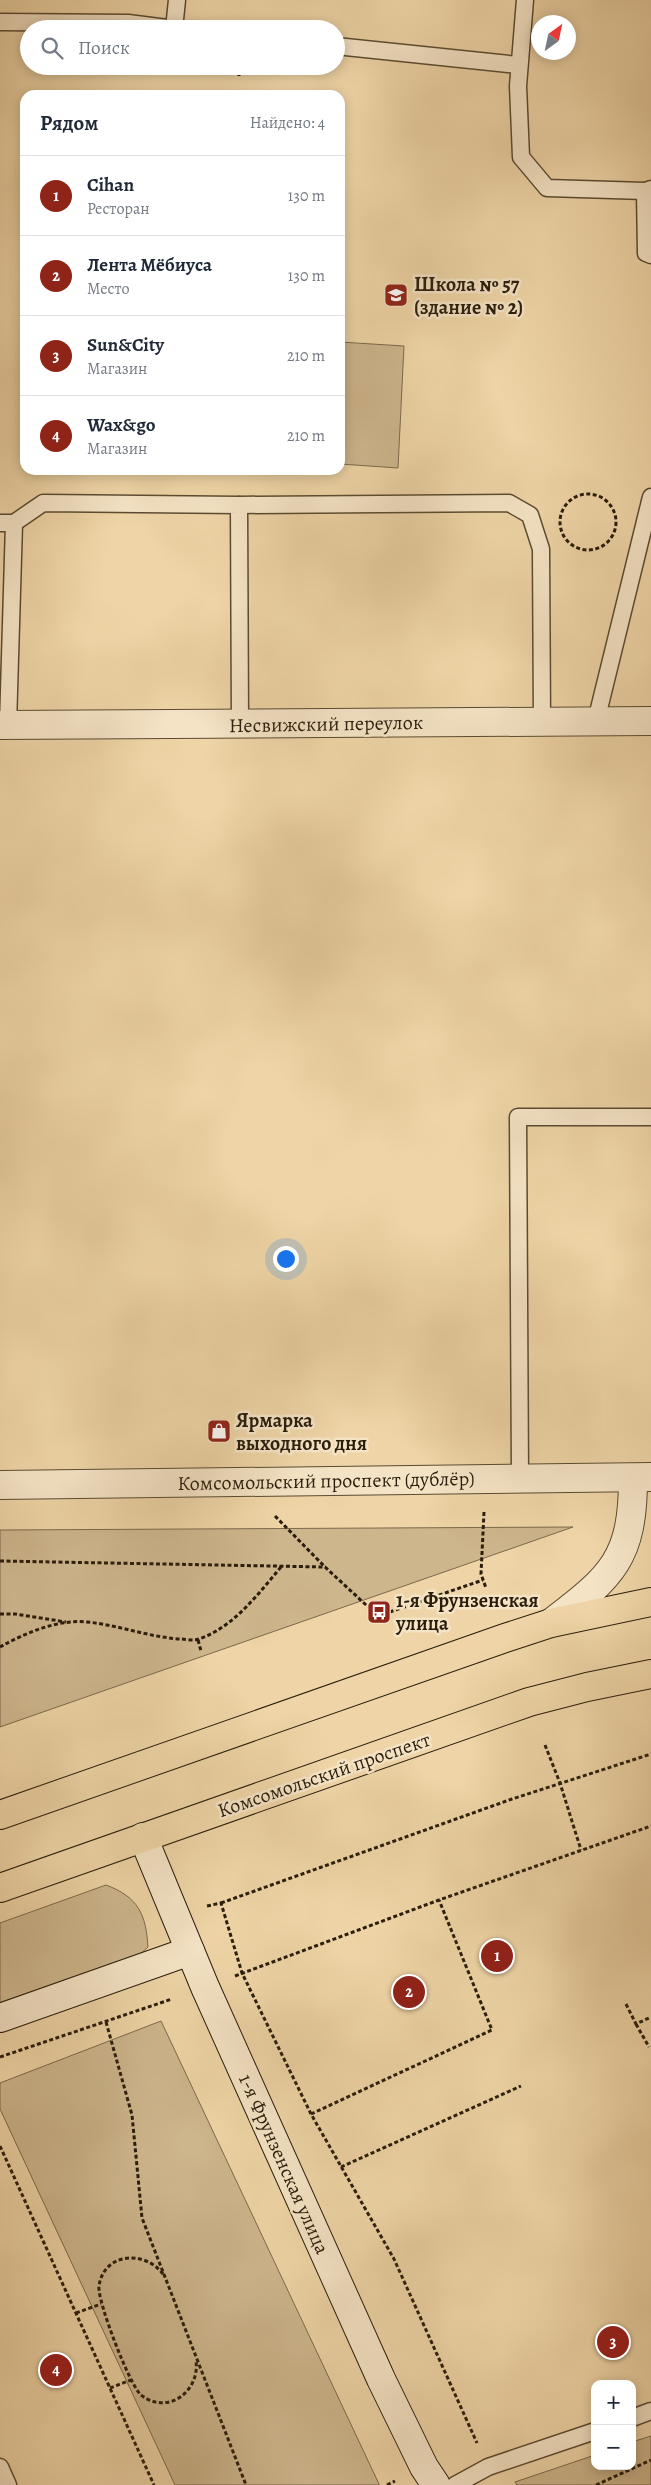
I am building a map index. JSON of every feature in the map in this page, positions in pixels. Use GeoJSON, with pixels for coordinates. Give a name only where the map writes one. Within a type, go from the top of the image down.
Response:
{"type":"FeatureCollection","features":[{"type":"Feature","properties":{"kind":"main road"},"geometry":{"type":"LineString","coordinates":[[0,1815],[552,1623],[651,1602]]}},
{"type":"Feature","properties":{"kind":"main road","name":"Комсомольский проспект"},"geometry":{"type":"LineString","coordinates":[[0,1888],[529,1702],[587,1687],[651,1674]]}},
{"type":"Feature","properties":{"kind":"street","name":"Несвижский переулок"},"geometry":{"type":"LineString","coordinates":[[4,725],[651,721]]}},
{"type":"Feature","properties":{"kind":"street","name":"Комсомольский проспект (дублёр)"},"geometry":{"type":"LineString","coordinates":[[0,1485],[642,1478]]}},
{"type":"Feature","properties":{"kind":"street"},"geometry":{"type":"LineString","coordinates":[[552,1623],[588,1595],[610,1572],[624,1549],[642,1478]]}},
{"type":"Feature","properties":{"kind":"street","name":"1-я Фрунзенская улица"},"geometry":{"type":"LineString","coordinates":[[143,1837],[190,1951],[381,2379],[424,2467],[436,2485]]}},
{"type":"Feature","properties":{"kind":"street"},"geometry":{"type":"LineString","coordinates":[[0,2018],[190,1951]]}},
{"type":"Feature","properties":{"kind":"lane"},"geometry":{"type":"LineString","coordinates":[[176,20],[177,0]]}},
{"type":"Feature","properties":{"kind":"lane"},"geometry":{"type":"LineString","coordinates":[[525,0],[518,65],[521,157],[547,188],[648,190],[646,253],[651,255]]}},
{"type":"Feature","properties":{"kind":"lane"},"geometry":{"type":"LineString","coordinates":[[0,22],[20,22]]}},
{"type":"Feature","properties":{"kind":"lane"},"geometry":{"type":"LineString","coordinates":[[345,47],[518,65]]}},
{"type":"Feature","properties":{"kind":"lane"},"geometry":{"type":"LineString","coordinates":[[596,721],[651,497]]}},
{"type":"Feature","properties":{"kind":"lane"},"geometry":{"type":"LineString","coordinates":[[4,725],[7,523],[43,503],[509,502],[530,516],[542,549],[542,722]]}},
{"type":"Feature","properties":{"kind":"lane"},"geometry":{"type":"LineString","coordinates":[[239,504],[240,725]]}},
{"type":"Feature","properties":{"kind":"lane"},"geometry":{"type":"LineString","coordinates":[[520,1478],[518,1117],[651,1117]]}},
{"type":"Feature","properties":{"kind":"lane"},"geometry":{"type":"LineString","coordinates":[[636,2417],[651,2411]]}},
{"type":"Feature","properties":{"kind":"lane"},"geometry":{"type":"LineString","coordinates":[[455,2485],[488,2467],[591,2432]]}},
{"type":"Feature","properties":{"kind":"lane"},"geometry":{"type":"LineString","coordinates":[[0,2467],[8,2485]]}},
{"type":"Feature","properties":{"kind":"path"},"geometry":{"type":"LineString","coordinates":[[583,495],[594,495],[604,500],[612,508],[616,518],[615,528],[611,539],[603,546],[593,550],[582,550],[572,545],[565,537],[560,527],[561,516],[565,507],[573,499],[583,495]]}},
{"type":"Feature","properties":{"kind":"path"},"geometry":{"type":"LineString","coordinates":[[243,1483],[325,1567],[378,1616],[483,1580]]}},
{"type":"Feature","properties":{"kind":"path"},"geometry":{"type":"LineString","coordinates":[[484,1508],[481,1574],[486,1588]]}},
{"type":"Feature","properties":{"kind":"path"},"geometry":{"type":"LineString","coordinates":[[0,1561],[325,1567]]}},
{"type":"Feature","properties":{"kind":"path"},"geometry":{"type":"LineString","coordinates":[[0,1614],[15,1614],[67,1622],[86,1622],[158,1638],[198,1640],[230,1622],[258,1594],[281,1566]]}},
{"type":"Feature","properties":{"kind":"path"},"geometry":{"type":"LineString","coordinates":[[0,1647],[20,1636],[67,1622]]}},
{"type":"Feature","properties":{"kind":"path"},"geometry":{"type":"LineString","coordinates":[[198,1640],[201,1651]]}},
{"type":"Feature","properties":{"kind":"path"},"geometry":{"type":"LineString","coordinates":[[545,1745],[560,1783],[581,1850]]}},
{"type":"Feature","properties":{"kind":"path"},"geometry":{"type":"LineString","coordinates":[[205,1907],[560,1783],[651,1754]]}},
{"type":"Feature","properties":{"kind":"path"},"geometry":{"type":"LineString","coordinates":[[235,1976],[439,1900],[651,1826]]}},
{"type":"Feature","properties":{"kind":"path"},"geometry":{"type":"LineString","coordinates":[[311,2114],[492,2030],[439,1900]]}},
{"type":"Feature","properties":{"kind":"path"},"geometry":{"type":"LineString","coordinates":[[221,1903],[242,1974],[311,2114],[394,2259],[488,2467]]}},
{"type":"Feature","properties":{"kind":"path"},"geometry":{"type":"LineString","coordinates":[[0,2057],[172,1999]]}},
{"type":"Feature","properties":{"kind":"path"},"geometry":{"type":"LineString","coordinates":[[626,2004],[649,2047]]}},
{"type":"Feature","properties":{"kind":"path"},"geometry":{"type":"LineString","coordinates":[[636,2024],[651,2017]]}},
{"type":"Feature","properties":{"kind":"path"},"geometry":{"type":"LineString","coordinates":[[106,2022],[132,2115],[142,2218],[246,2485]]}},
{"type":"Feature","properties":{"kind":"path"},"geometry":{"type":"LineString","coordinates":[[341,2166],[521,2086]]}},
{"type":"Feature","properties":{"kind":"path"},"geometry":{"type":"LineString","coordinates":[[0,2146],[154,2485]]}},
{"type":"Feature","properties":{"kind":"path"},"geometry":{"type":"LineString","coordinates":[[166,2279],[155,2264],[139,2257],[121,2259],[107,2269],[99,2286],[101,2304],[131,2380],[141,2395],[158,2402],[175,2400],[190,2390],[198,2373],[195,2356]]}},
{"type":"Feature","properties":{"kind":"path"},"geometry":{"type":"LineString","coordinates":[[76,2313],[101,2304]]}},
{"type":"Feature","properties":{"kind":"path"},"geometry":{"type":"LineString","coordinates":[[110,2388],[131,2380]]}},
{"type":"Feature","properties":{"kind":"path"},"geometry":{"type":"LineString","coordinates":[[596,2485],[651,2460]]}},
{"type":"Feature","properties":{"kind":"shaded area"},"geometry":{"type":"Polygon","coordinates":[[[345,342],[404,346],[398,468],[345,464],[345,342]]]}},
{"type":"Feature","properties":{"kind":"shaded area"},"geometry":{"type":"Polygon","coordinates":[[[573,1527],[0,1727],[0,1530],[573,1527]]]}},
{"type":"Feature","properties":{"kind":"shaded area"},"geometry":{"type":"Polygon","coordinates":[[[106,1885],[126,1895],[138,1908],[145,1925],[148,1947],[138,1956],[0,2005],[0,1923],[106,1885]]]}},
{"type":"Feature","properties":{"kind":"shaded area"},"geometry":{"type":"Polygon","coordinates":[[[161,2021],[379,2485],[175,2485],[0,2109],[0,2083],[161,2021]]]}},
{"type":"Feature","properties":{"kind":"shaded area"},"geometry":{"type":"Polygon","coordinates":[[[651,2436],[651,2485],[517,2485],[515,2482],[591,2456],[591,2470],[636,2470],[636,2441],[651,2436]]]}},
{"type":"Feature","properties":{"kind":"place","name":"Школа № 57 (здание № 2)"},"geometry":{"type":"Point","coordinates":[396,295]}},
{"type":"Feature","properties":{"kind":"place","name":"Ярмарка выходного дня"},"geometry":{"type":"Point","coordinates":[219,1431]}},
{"type":"Feature","properties":{"kind":"place","name":"1-я Фрунзенская улица"},"geometry":{"type":"Point","coordinates":[379,1612]}},
{"type":"Feature","properties":{"kind":"place","name":"Cihan"},"geometry":{"type":"Point","coordinates":[497,1956]}},
{"type":"Feature","properties":{"kind":"place","name":"Лента Мёбиуса"},"geometry":{"type":"Point","coordinates":[409,1992]}},
{"type":"Feature","properties":{"kind":"place","name":"Sun&City"},"geometry":{"type":"Point","coordinates":[613,2342]}},
{"type":"Feature","properties":{"kind":"place","name":"Wax&go"},"geometry":{"type":"Point","coordinates":[56,2370]}}]}
